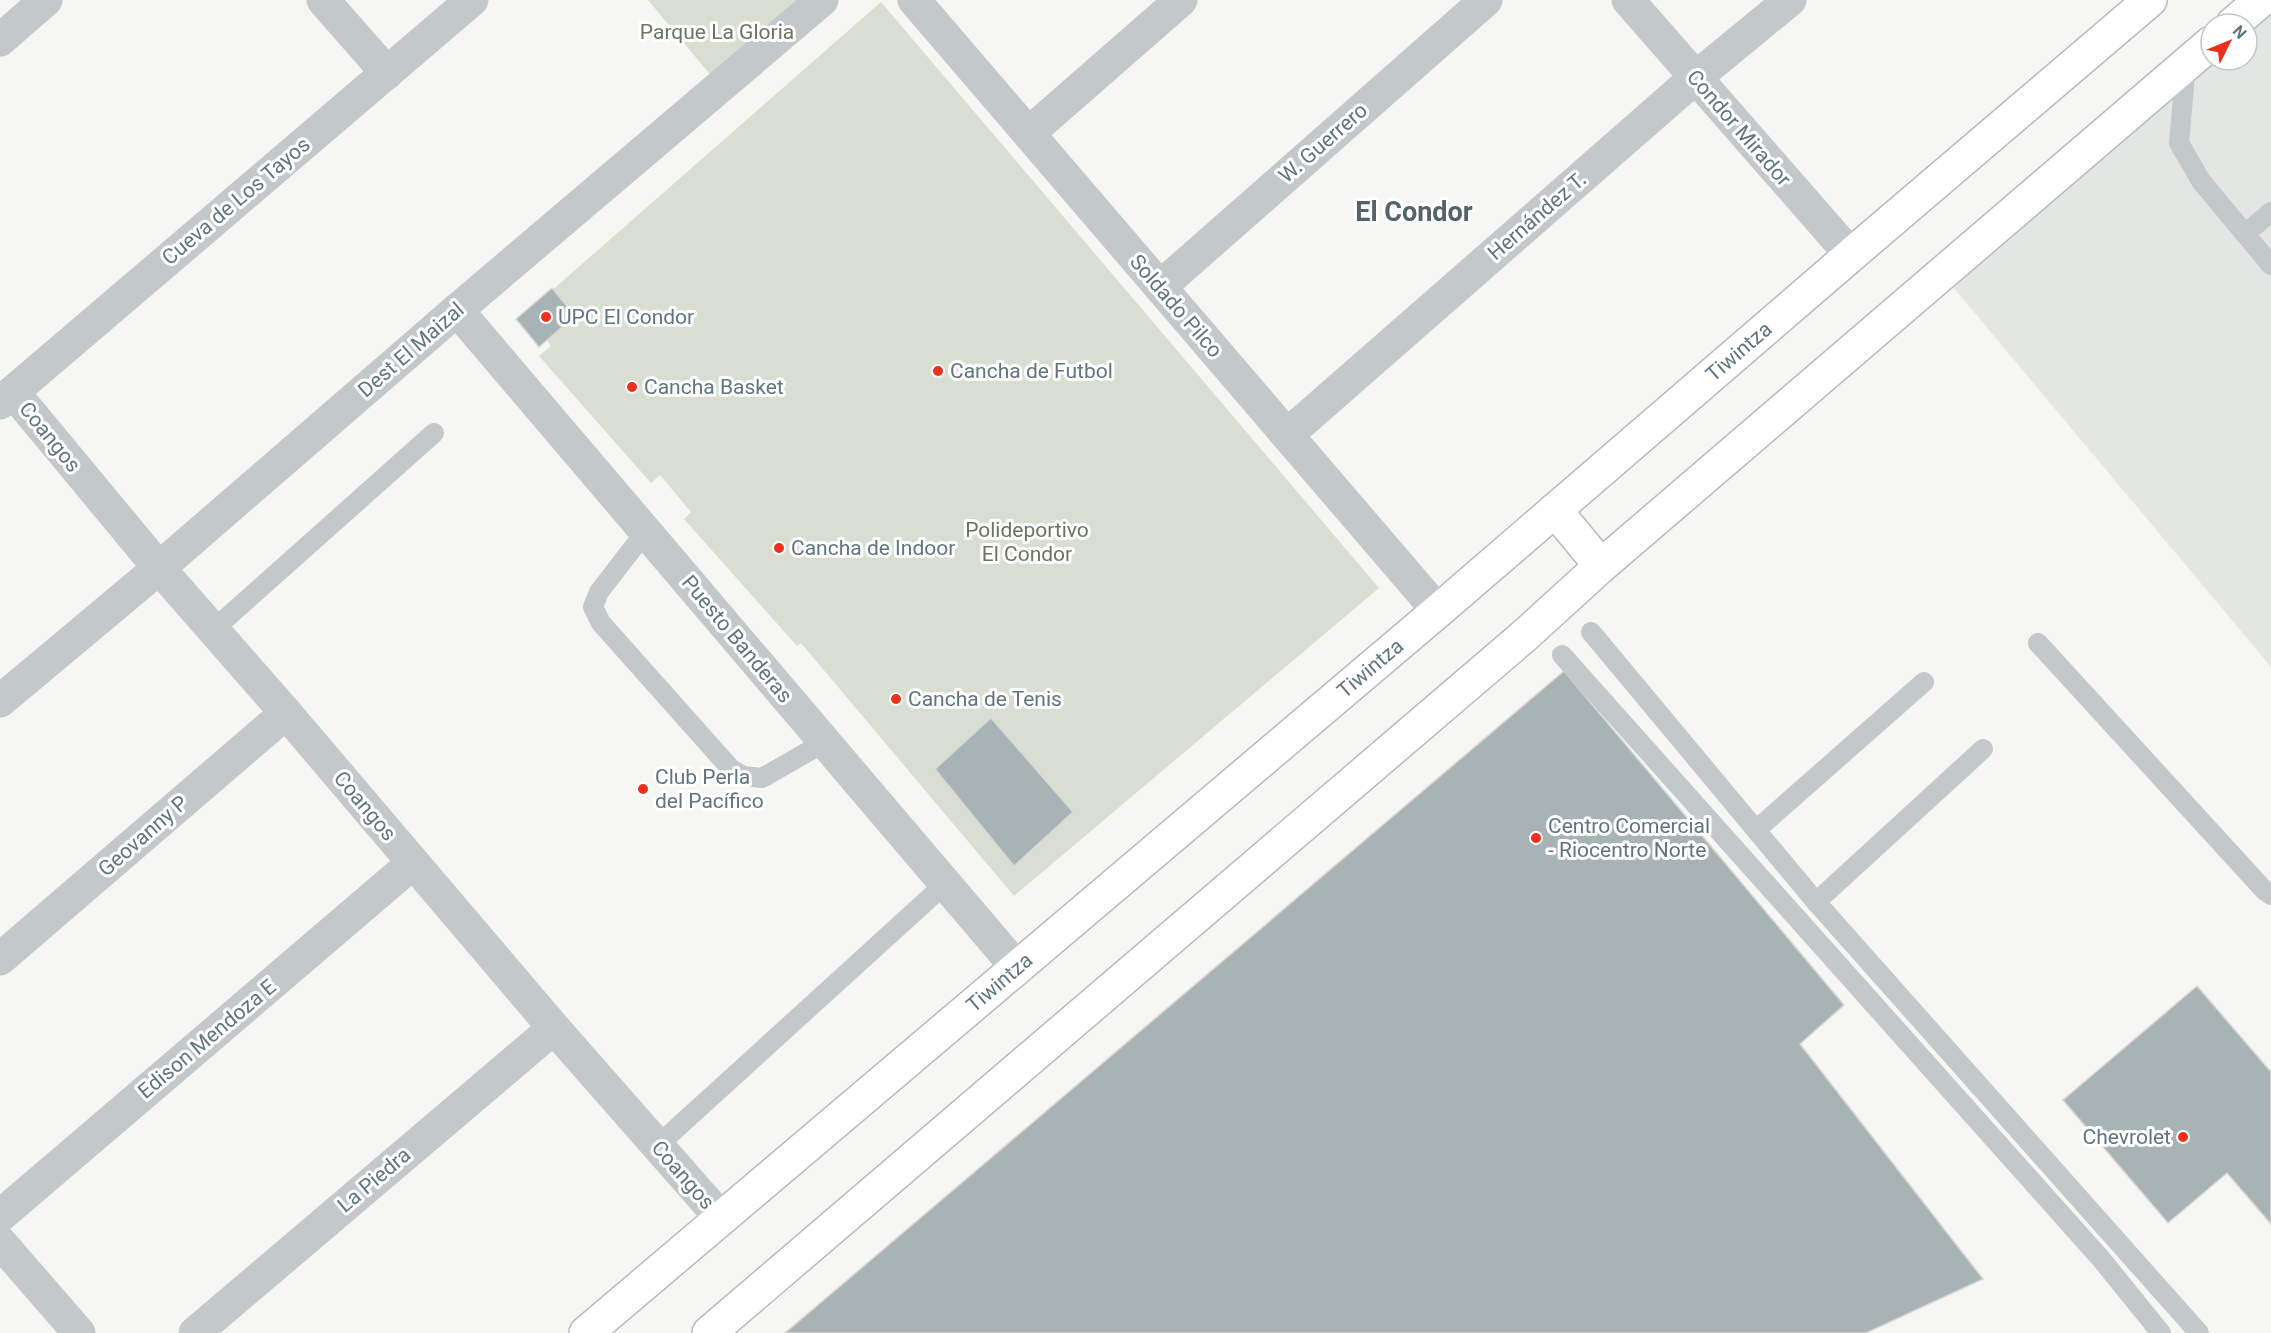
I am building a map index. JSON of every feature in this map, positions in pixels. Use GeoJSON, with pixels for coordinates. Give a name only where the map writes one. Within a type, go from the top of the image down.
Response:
{"type":"FeatureCollection","features":[{"type":"Feature","properties":{"kind":"street"},"geometry":{"type":"LineString","coordinates":[[0,40],[46,0]]}},
{"type":"Feature","properties":{"kind":"street"},"geometry":{"type":"LineString","coordinates":[[323,0],[387,73]]}},
{"type":"Feature","properties":{"kind":"street","name":"Cueva de Los Tayos"},"geometry":{"type":"LineString","coordinates":[[7,397],[472,0]]}},
{"type":"Feature","properties":{"kind":"street","name":"Dest El Maizal"},"geometry":{"type":"LineString","coordinates":[[0,701],[159,568],[822,0]]}},
{"type":"Feature","properties":{"kind":"street","name":"Soldado Pilco"},"geometry":{"type":"LineString","coordinates":[[914,0],[1438,611]]}},
{"type":"Feature","properties":{"kind":"street"},"geometry":{"type":"LineString","coordinates":[[1029,133],[1181,0]]}},
{"type":"Feature","properties":{"kind":"street","name":"W. Guerrero"},"geometry":{"type":"LineString","coordinates":[[1160,287],[1486,0]]}},
{"type":"Feature","properties":{"kind":"street","name":"Condor Mirador"},"geometry":{"type":"LineString","coordinates":[[1628,0],[1851,255]]}},
{"type":"Feature","properties":{"kind":"street","name":"Hernández T."},"geometry":{"type":"LineString","coordinates":[[1287,435],[1695,78],[1790,0]]}},
{"type":"Feature","properties":{"kind":"street","name":"Tiwintza"},"geometry":{"type":"LineString","coordinates":[[586,1333],[1018,969],[2150,0]]}},
{"type":"Feature","properties":{"kind":"street"},"geometry":{"type":"LineString","coordinates":[[2247,12],[2261,0]]}},
{"type":"Feature","properties":{"kind":"street"},"geometry":{"type":"LineString","coordinates":[[709,1333],[1514,645],[1601,566],[2199,53]]}},
{"type":"Feature","properties":{"kind":"street","name":"Puesto Banderas"},"geometry":{"type":"LineString","coordinates":[[458,310],[1018,969]]}},
{"type":"Feature","properties":{"kind":"street","name":"Coangos"},"geometry":{"type":"LineString","coordinates":[[7,397],[286,713],[554,1028],[721,1218]]}},
{"type":"Feature","properties":{"kind":"street"},"geometry":{"type":"LineString","coordinates":[[1555,510],[1601,566]]}},
{"type":"Feature","properties":{"kind":"street","name":"Geovanny P"},"geometry":{"type":"LineString","coordinates":[[0,959],[286,713]]}},
{"type":"Feature","properties":{"kind":"street","name":"Edison Mendoza E"},"geometry":{"type":"LineString","coordinates":[[0,1216],[413,863]]}},
{"type":"Feature","properties":{"kind":"street","name":"La Piedra"},"geometry":{"type":"LineString","coordinates":[[195,1333],[554,1028]]}},
{"type":"Feature","properties":{"kind":"street"},"geometry":{"type":"LineString","coordinates":[[0,1242],[79,1333]]}},
{"type":"Feature","properties":{"kind":"lane"},"geometry":{"type":"LineString","coordinates":[[2186,64],[2179,143],[2201,181],[2271,265]]}},
{"type":"Feature","properties":{"kind":"lane"},"geometry":{"type":"LineString","coordinates":[[2245,234],[2271,212]]}},
{"type":"Feature","properties":{"kind":"lane"},"geometry":{"type":"LineString","coordinates":[[213,630],[434,433]]}},
{"type":"Feature","properties":{"kind":"lane"},"geometry":{"type":"LineString","coordinates":[[646,531],[599,592],[593,607],[602,623],[731,769],[743,776],[762,777],[825,742]]}},
{"type":"Feature","properties":{"kind":"lane"},"geometry":{"type":"LineString","coordinates":[[1591,632],[1816,902],[2199,1333]]}},
{"type":"Feature","properties":{"kind":"lane"},"geometry":{"type":"LineString","coordinates":[[2038,643],[2271,895]]}},
{"type":"Feature","properties":{"kind":"lane"},"geometry":{"type":"LineString","coordinates":[[1562,655],[2102,1260],[2161,1333]]}},
{"type":"Feature","properties":{"kind":"lane"},"geometry":{"type":"LineString","coordinates":[[1756,830],[1924,682]]}},
{"type":"Feature","properties":{"kind":"lane"},"geometry":{"type":"LineString","coordinates":[[1816,902],[1983,749]]}},
{"type":"Feature","properties":{"kind":"lane"},"geometry":{"type":"LineString","coordinates":[[657,1146],[945,884]]}},
{"type":"Feature","properties":{"kind":"shaded area"},"geometry":{"type":"Polygon","coordinates":[[[2271,0],[2271,667],[1949,282],[2199,70],[2199,72],[2259,72],[2259,12],[2271,0]]]}},
{"type":"Feature","properties":{"kind":"green space","name":"Parque La Gloria"},"geometry":{"type":"Polygon","coordinates":[[[648,0],[806,0],[713,78],[648,0]]]}},
{"type":"Feature","properties":{"kind":"green space","name":"Polideportivo El Condor"},"geometry":{"type":"Polygon","coordinates":[[[881,2],[1379,588],[1014,896],[801,643],[797,646],[684,519],[691,512],[660,475],[651,483],[539,356],[551,346],[525,314],[881,2]]]}},
{"type":"Feature","properties":{"kind":"building","name":"UPC El Condor"},"geometry":{"type":"Polygon","coordinates":[[[552,288],[575,316],[539,347],[516,319],[552,288]]]}},
{"type":"Feature","properties":{"kind":"building","name":"Centro Comercial - Riocentro Norte"},"geometry":{"type":"Polygon","coordinates":[[[1564,671],[1844,1005],[1800,1044],[1983,1279],[1866,1333],[785,1333],[1564,671]]]}},
{"type":"Feature","properties":{"kind":"building"},"geometry":{"type":"Polygon","coordinates":[[[991,718],[1073,812],[1014,866],[935,769],[991,718]]]}},
{"type":"Feature","properties":{"kind":"building","name":"Chevrolet"},"geometry":{"type":"Polygon","coordinates":[[[2197,986],[2271,1072],[2271,1224],[2227,1173],[2168,1223],[2063,1100],[2197,986]]]}},
{"type":"Feature","properties":{"kind":"place","name":"UPC El Condor"},"geometry":{"type":"Point","coordinates":[546,317]}},
{"type":"Feature","properties":{"kind":"place","name":"Cancha de Futbol"},"geometry":{"type":"Point","coordinates":[938,371]}},
{"type":"Feature","properties":{"kind":"place","name":"Cancha Basket"},"geometry":{"type":"Point","coordinates":[632,387]}},
{"type":"Feature","properties":{"kind":"place","name":"Cancha de Indoor"},"geometry":{"type":"Point","coordinates":[779,548]}},
{"type":"Feature","properties":{"kind":"place","name":"Cancha de Tenis"},"geometry":{"type":"Point","coordinates":[896,699]}},
{"type":"Feature","properties":{"kind":"place","name":"Club Perla del Pacífico"},"geometry":{"type":"Point","coordinates":[643,789]}},
{"type":"Feature","properties":{"kind":"place","name":"Centro Comercial - Riocentro Norte"},"geometry":{"type":"Point","coordinates":[1536,838]}},
{"type":"Feature","properties":{"kind":"place","name":"Chevrolet"},"geometry":{"type":"Point","coordinates":[2183,1137]}},
{"type":"Feature","properties":{"kind":"district","name":"El Condor"},"geometry":{"type":"Point","coordinates":[1414,212]}}]}
